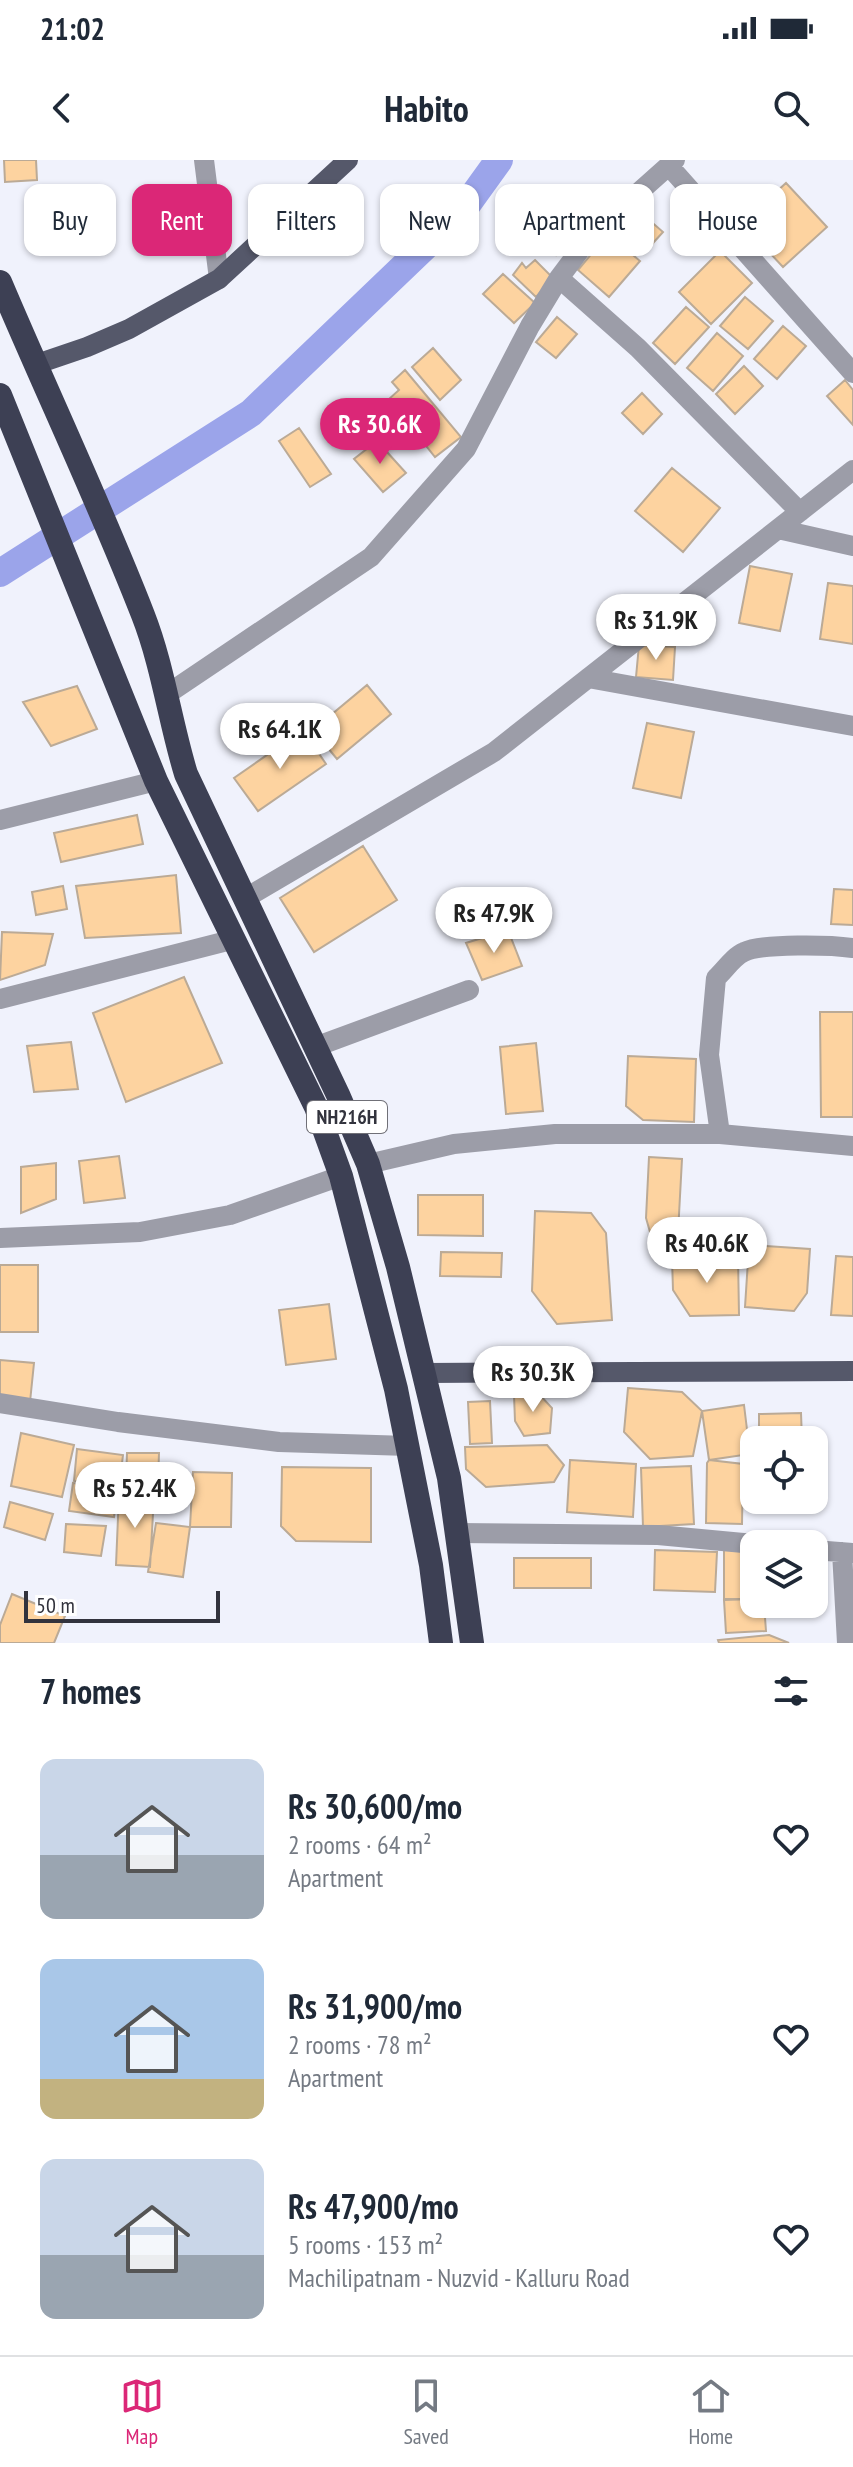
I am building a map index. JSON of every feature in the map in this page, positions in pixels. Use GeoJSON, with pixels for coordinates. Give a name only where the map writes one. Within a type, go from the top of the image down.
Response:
{"type":"FeatureCollection","features":[{"type":"Feature","properties":{"kind":"highway","name":"NH216H"},"geometry":{"type":"LineString","coordinates":[[0,282],[144,617],[186,774],[368,1164],[398,1267],[449,1478],[472,1643]]}},
{"type":"Feature","properties":{"kind":"highway","name":"NH216H"},"geometry":{"type":"LineString","coordinates":[[0,395],[6,430],[28,464],[156,781],[316,1107],[341,1176],[383,1335],[408,1446],[431,1565],[441,1643]]}},
{"type":"Feature","properties":{"kind":"main road"},"geometry":{"type":"LineString","coordinates":[[37,364],[129,329],[219,279],[343,162]]}},
{"type":"Feature","properties":{"kind":"main road"},"geometry":{"type":"LineString","coordinates":[[424,1373],[853,1371]]}},
{"type":"Feature","properties":{"kind":"street"},"geometry":{"type":"LineString","coordinates":[[204,160],[219,279]]}},
{"type":"Feature","properties":{"kind":"street"},"geometry":{"type":"LineString","coordinates":[[166,695],[371,557],[466,449],[530,326],[559,278],[592,234],[672,163],[853,373]]}},
{"type":"Feature","properties":{"kind":"street"},"geometry":{"type":"LineString","coordinates":[[559,278],[638,348],[800,512]]}},
{"type":"Feature","properties":{"kind":"street"},"geometry":{"type":"LineString","coordinates":[[244,899],[494,752],[853,470]]}},
{"type":"Feature","properties":{"kind":"street"},"geometry":{"type":"LineString","coordinates":[[778,529],[853,546]]}},
{"type":"Feature","properties":{"kind":"street"},"geometry":{"type":"LineString","coordinates":[[588,678],[853,726]]}},
{"type":"Feature","properties":{"kind":"street"},"geometry":{"type":"LineString","coordinates":[[0,820],[156,781]]}},
{"type":"Feature","properties":{"kind":"street"},"geometry":{"type":"LineString","coordinates":[[0,999],[235,939]]}},
{"type":"Feature","properties":{"kind":"street"},"geometry":{"type":"LineString","coordinates":[[720,1134],[709,1055],[716,978],[743,952],[777,946],[853,948]]}},
{"type":"Feature","properties":{"kind":"street"},"geometry":{"type":"LineString","coordinates":[[315,1047],[469,990]]}},
{"type":"Feature","properties":{"kind":"street"},"geometry":{"type":"LineString","coordinates":[[368,1164],[454,1144],[555,1134],[720,1134],[853,1146]]}},
{"type":"Feature","properties":{"kind":"street"},"geometry":{"type":"LineString","coordinates":[[0,1238],[140,1232],[230,1215],[341,1176]]}},
{"type":"Feature","properties":{"kind":"street"},"geometry":{"type":"LineString","coordinates":[[0,1403],[118,1422],[279,1442],[408,1446]]}},
{"type":"Feature","properties":{"kind":"street"},"geometry":{"type":"LineString","coordinates":[[457,1533],[658,1535],[740,1543]]}},
{"type":"Feature","properties":{"kind":"street"},"geometry":{"type":"LineString","coordinates":[[828,1551],[848,1553],[847,1643]]}},
{"type":"Feature","properties":{"kind":"building"},"geometry":{"type":"Polygon","coordinates":[[[4,160],[36,160],[37,180],[5,182],[4,160]]]}},
{"type":"Feature","properties":{"kind":"building"},"geometry":{"type":"Polygon","coordinates":[[[785,184],[827,227],[783,267],[773,256],[786,256],[785,184]]]}},
{"type":"Feature","properties":{"kind":"building"},"geometry":{"type":"Polygon","coordinates":[[[654,224],[663,232],[654,242],[654,224]]]}},
{"type":"Feature","properties":{"kind":"building"},"geometry":{"type":"Polygon","coordinates":[[[590,256],[634,256],[640,261],[609,297],[578,270],[590,256]]]}},
{"type":"Feature","properties":{"kind":"building"},"geometry":{"type":"Polygon","coordinates":[[[715,256],[725,256],[752,283],[711,324],[679,292],[715,256]]]}},
{"type":"Feature","properties":{"kind":"building"},"geometry":{"type":"Polygon","coordinates":[[[535,260],[553,278],[536,297],[513,275],[522,263],[526,268],[535,260]]]}},
{"type":"Feature","properties":{"kind":"building"},"geometry":{"type":"Polygon","coordinates":[[[503,274],[535,303],[514,323],[483,294],[503,274]]]}},
{"type":"Feature","properties":{"kind":"building"},"geometry":{"type":"Polygon","coordinates":[[[745,297],[773,321],[748,349],[720,326],[745,297]]]}},
{"type":"Feature","properties":{"kind":"building"},"geometry":{"type":"Polygon","coordinates":[[[686,307],[709,327],[675,364],[653,343],[686,307]]]}},
{"type":"Feature","properties":{"kind":"building"},"geometry":{"type":"Polygon","coordinates":[[[557,317],[577,334],[556,358],[536,342],[557,317]]]}},
{"type":"Feature","properties":{"kind":"building"},"geometry":{"type":"Polygon","coordinates":[[[783,326],[806,346],[777,379],[754,359],[783,326]]]}},
{"type":"Feature","properties":{"kind":"building"},"geometry":{"type":"Polygon","coordinates":[[[717,333],[743,356],[713,391],[687,368],[717,333]]]}},
{"type":"Feature","properties":{"kind":"building"},"geometry":{"type":"Polygon","coordinates":[[[433,348],[461,380],[440,400],[412,367],[433,348]]]}},
{"type":"Feature","properties":{"kind":"building"},"geometry":{"type":"Polygon","coordinates":[[[744,366],[763,386],[735,414],[716,394],[744,366]]]}},
{"type":"Feature","properties":{"kind":"building"},"geometry":{"type":"Polygon","coordinates":[[[405,370],[461,437],[435,457],[389,399],[399,390],[392,382],[405,370]]]}},
{"type":"Feature","properties":{"kind":"building"},"geometry":{"type":"Polygon","coordinates":[[[845,380],[853,390],[853,425],[827,396],[845,380]]]}},
{"type":"Feature","properties":{"kind":"building"},"geometry":{"type":"Polygon","coordinates":[[[642,393],[662,414],[643,434],[622,413],[642,393]]]}},
{"type":"Feature","properties":{"kind":"building"},"geometry":{"type":"Polygon","coordinates":[[[299,428],[331,474],[310,487],[279,441],[299,428]]]}},
{"type":"Feature","properties":{"kind":"building"},"geometry":{"type":"Polygon","coordinates":[[[377,441],[406,473],[383,492],[354,459],[377,441]]]}},
{"type":"Feature","properties":{"kind":"building"},"geometry":{"type":"Polygon","coordinates":[[[672,468],[720,508],[683,552],[635,511],[672,468]]]}},
{"type":"Feature","properties":{"kind":"building"},"geometry":{"type":"Polygon","coordinates":[[[750,566],[792,574],[780,631],[739,623],[750,566]]]}},
{"type":"Feature","properties":{"kind":"building"},"geometry":{"type":"Polygon","coordinates":[[[828,583],[853,586],[853,644],[820,639],[828,583]]]}},
{"type":"Feature","properties":{"kind":"building"},"geometry":{"type":"Polygon","coordinates":[[[639,645],[675,647],[673,680],[636,677],[639,645]]]}},
{"type":"Feature","properties":{"kind":"building"},"geometry":{"type":"Polygon","coordinates":[[[367,685],[391,714],[337,759],[313,730],[367,685]]]}},
{"type":"Feature","properties":{"kind":"building"},"geometry":{"type":"Polygon","coordinates":[[[77,686],[97,729],[51,746],[23,702],[77,686]]]}},
{"type":"Feature","properties":{"kind":"building"},"geometry":{"type":"Polygon","coordinates":[[[647,723],[694,732],[681,798],[633,788],[647,723]]]}},
{"type":"Feature","properties":{"kind":"building"},"geometry":{"type":"Polygon","coordinates":[[[303,730],[326,764],[258,811],[234,778],[303,730]]]}},
{"type":"Feature","properties":{"kind":"building"},"geometry":{"type":"Polygon","coordinates":[[[137,815],[143,844],[61,862],[54,833],[137,815]]]}},
{"type":"Feature","properties":{"kind":"building"},"geometry":{"type":"Polygon","coordinates":[[[363,846],[397,900],[314,952],[280,898],[363,846]]]}},
{"type":"Feature","properties":{"kind":"building"},"geometry":{"type":"Polygon","coordinates":[[[176,875],[181,933],[85,938],[76,886],[176,875]]]}},
{"type":"Feature","properties":{"kind":"building"},"geometry":{"type":"Polygon","coordinates":[[[63,886],[67,909],[36,915],[32,892],[63,886]]]}},
{"type":"Feature","properties":{"kind":"building"},"geometry":{"type":"Polygon","coordinates":[[[834,889],[853,890],[853,925],[831,924],[834,889]]]}},
{"type":"Feature","properties":{"kind":"building"},"geometry":{"type":"Polygon","coordinates":[[[508,930],[522,966],[482,980],[466,943],[508,930]]]}},
{"type":"Feature","properties":{"kind":"building"},"geometry":{"type":"Polygon","coordinates":[[[2,932],[53,934],[45,965],[0,980],[2,932]]]}},
{"type":"Feature","properties":{"kind":"building"},"geometry":{"type":"Polygon","coordinates":[[[184,977],[222,1063],[126,1102],[93,1013],[184,977]]]}},
{"type":"Feature","properties":{"kind":"building"},"geometry":{"type":"Polygon","coordinates":[[[820,1012],[853,1012],[853,1117],[821,1117],[820,1012]]]}},
{"type":"Feature","properties":{"kind":"building"},"geometry":{"type":"Polygon","coordinates":[[[71,1042],[78,1089],[34,1092],[27,1046],[71,1042]]]}},
{"type":"Feature","properties":{"kind":"building"},"geometry":{"type":"Polygon","coordinates":[[[536,1043],[543,1111],[506,1114],[500,1047],[536,1043]]]}},
{"type":"Feature","properties":{"kind":"building"},"geometry":{"type":"Polygon","coordinates":[[[628,1056],[696,1059],[694,1122],[643,1120],[626,1106],[628,1056]]]}},
{"type":"Feature","properties":{"kind":"building"},"geometry":{"type":"Polygon","coordinates":[[[119,1156],[125,1198],[84,1203],[79,1161],[119,1156]]]}},
{"type":"Feature","properties":{"kind":"building"},"geometry":{"type":"Polygon","coordinates":[[[649,1157],[682,1159],[678,1233],[650,1232],[646,1218],[649,1157]]]}},
{"type":"Feature","properties":{"kind":"building"},"geometry":{"type":"Polygon","coordinates":[[[56,1163],[56,1199],[21,1213],[21,1167],[56,1163]]]}},
{"type":"Feature","properties":{"kind":"building"},"geometry":{"type":"Polygon","coordinates":[[[418,1195],[483,1195],[483,1236],[418,1235],[418,1195]]]}},
{"type":"Feature","properties":{"kind":"building"},"geometry":{"type":"Polygon","coordinates":[[[535,1211],[591,1213],[606,1233],[612,1320],[557,1324],[532,1291],[535,1211]]]}},
{"type":"Feature","properties":{"kind":"building"},"geometry":{"type":"Polygon","coordinates":[[[749,1245],[810,1249],[807,1293],[794,1311],[745,1307],[749,1245]]]}},
{"type":"Feature","properties":{"kind":"building"},"geometry":{"type":"Polygon","coordinates":[[[441,1252],[502,1253],[501,1277],[440,1276],[441,1252]]]}},
{"type":"Feature","properties":{"kind":"building"},"geometry":{"type":"Polygon","coordinates":[[[738,1256],[739,1315],[690,1316],[673,1290],[672,1258],[738,1256]]]}},
{"type":"Feature","properties":{"kind":"building"},"geometry":{"type":"Polygon","coordinates":[[[836,1256],[853,1257],[853,1316],[831,1315],[836,1256]]]}},
{"type":"Feature","properties":{"kind":"building"},"geometry":{"type":"Polygon","coordinates":[[[0,1265],[38,1265],[38,1332],[0,1332],[0,1265]]]}},
{"type":"Feature","properties":{"kind":"building"},"geometry":{"type":"Polygon","coordinates":[[[329,1304],[336,1359],[286,1365],[279,1310],[329,1304]]]}},
{"type":"Feature","properties":{"kind":"building"},"geometry":{"type":"Polygon","coordinates":[[[0,1360],[34,1363],[30,1402],[0,1399],[0,1360]]]}},
{"type":"Feature","properties":{"kind":"building"},"geometry":{"type":"Polygon","coordinates":[[[628,1388],[682,1392],[702,1411],[693,1456],[650,1459],[624,1432],[628,1388]]]}},
{"type":"Feature","properties":{"kind":"building"},"geometry":{"type":"Polygon","coordinates":[[[538,1393],[552,1408],[550,1433],[524,1436],[515,1421],[514,1395],[538,1393]]]}},
{"type":"Feature","properties":{"kind":"building"},"geometry":{"type":"Polygon","coordinates":[[[490,1401],[492,1443],[470,1444],[468,1402],[490,1401]]]}},
{"type":"Feature","properties":{"kind":"building"},"geometry":{"type":"Polygon","coordinates":[[[744,1405],[747,1426],[740,1426],[740,1455],[709,1460],[702,1411],[744,1405]]]}},
{"type":"Feature","properties":{"kind":"building"},"geometry":{"type":"Polygon","coordinates":[[[801,1413],[801,1426],[759,1426],[759,1414],[801,1413]]]}},
{"type":"Feature","properties":{"kind":"building"},"geometry":{"type":"Polygon","coordinates":[[[21,1433],[74,1445],[62,1497],[11,1486],[21,1433]]]}},
{"type":"Feature","properties":{"kind":"building"},"geometry":{"type":"Polygon","coordinates":[[[547,1445],[564,1465],[554,1482],[486,1487],[466,1469],[465,1447],[547,1445]]]}},
{"type":"Feature","properties":{"kind":"building"},"geometry":{"type":"Polygon","coordinates":[[[77,1449],[123,1455],[119,1487],[74,1481],[77,1449]]]}},
{"type":"Feature","properties":{"kind":"building"},"geometry":{"type":"Polygon","coordinates":[[[127,1453],[159,1453],[158,1483],[126,1482],[127,1453]]]}},
{"type":"Feature","properties":{"kind":"building"},"geometry":{"type":"Polygon","coordinates":[[[570,1460],[636,1464],[633,1517],[567,1512],[570,1460]]]}},
{"type":"Feature","properties":{"kind":"building"},"geometry":{"type":"Polygon","coordinates":[[[709,1460],[740,1464],[742,1524],[706,1523],[709,1460]]]}},
{"type":"Feature","properties":{"kind":"building"},"geometry":{"type":"Polygon","coordinates":[[[691,1466],[694,1524],[643,1527],[641,1468],[691,1466]]]}},
{"type":"Feature","properties":{"kind":"building"},"geometry":{"type":"Polygon","coordinates":[[[282,1467],[371,1468],[371,1542],[296,1541],[281,1526],[282,1467]]]}},
{"type":"Feature","properties":{"kind":"building"},"geometry":{"type":"Polygon","coordinates":[[[193,1472],[232,1473],[231,1527],[190,1527],[193,1472]]]}},
{"type":"Feature","properties":{"kind":"building"},"geometry":{"type":"Polygon","coordinates":[[[73,1483],[117,1489],[114,1517],[69,1511],[73,1483]]]}},
{"type":"Feature","properties":{"kind":"building"},"geometry":{"type":"Polygon","coordinates":[[[119,1494],[154,1496],[150,1567],[116,1565],[119,1494]]]}},
{"type":"Feature","properties":{"kind":"building"},"geometry":{"type":"Polygon","coordinates":[[[10,1502],[53,1514],[45,1540],[4,1527],[10,1502]]]}},
{"type":"Feature","properties":{"kind":"building"},"geometry":{"type":"Polygon","coordinates":[[[156,1523],[190,1527],[183,1577],[148,1572],[156,1523]]]}},
{"type":"Feature","properties":{"kind":"building"},"geometry":{"type":"Polygon","coordinates":[[[66,1524],[106,1526],[101,1556],[64,1552],[66,1524]]]}},
{"type":"Feature","properties":{"kind":"building"},"geometry":{"type":"Polygon","coordinates":[[[724,1548],[740,1548],[740,1599],[724,1599],[724,1548]]]}},
{"type":"Feature","properties":{"kind":"building"},"geometry":{"type":"Polygon","coordinates":[[[655,1550],[717,1552],[715,1592],[654,1590],[655,1550]]]}},
{"type":"Feature","properties":{"kind":"building"},"geometry":{"type":"Polygon","coordinates":[[[514,1558],[591,1558],[591,1588],[514,1588],[514,1558]]]}},
{"type":"Feature","properties":{"kind":"building"},"geometry":{"type":"Polygon","coordinates":[[[12,1594],[65,1616],[54,1643],[0,1643],[0,1625],[12,1594]]]}},
{"type":"Feature","properties":{"kind":"building"},"geometry":{"type":"Polygon","coordinates":[[[740,1599],[740,1618],[765,1618],[766,1631],[726,1633],[724,1600],[740,1599]]]}},
{"type":"Feature","properties":{"kind":"building"},"geometry":{"type":"Polygon","coordinates":[[[769,1635],[789,1643],[719,1643],[718,1640],[769,1635]]]}},
{"type":"Feature","properties":{"kind":"waterway"},"geometry":{"type":"LineString","coordinates":[[0,573],[251,413],[463,210],[499,160]]}}]}
